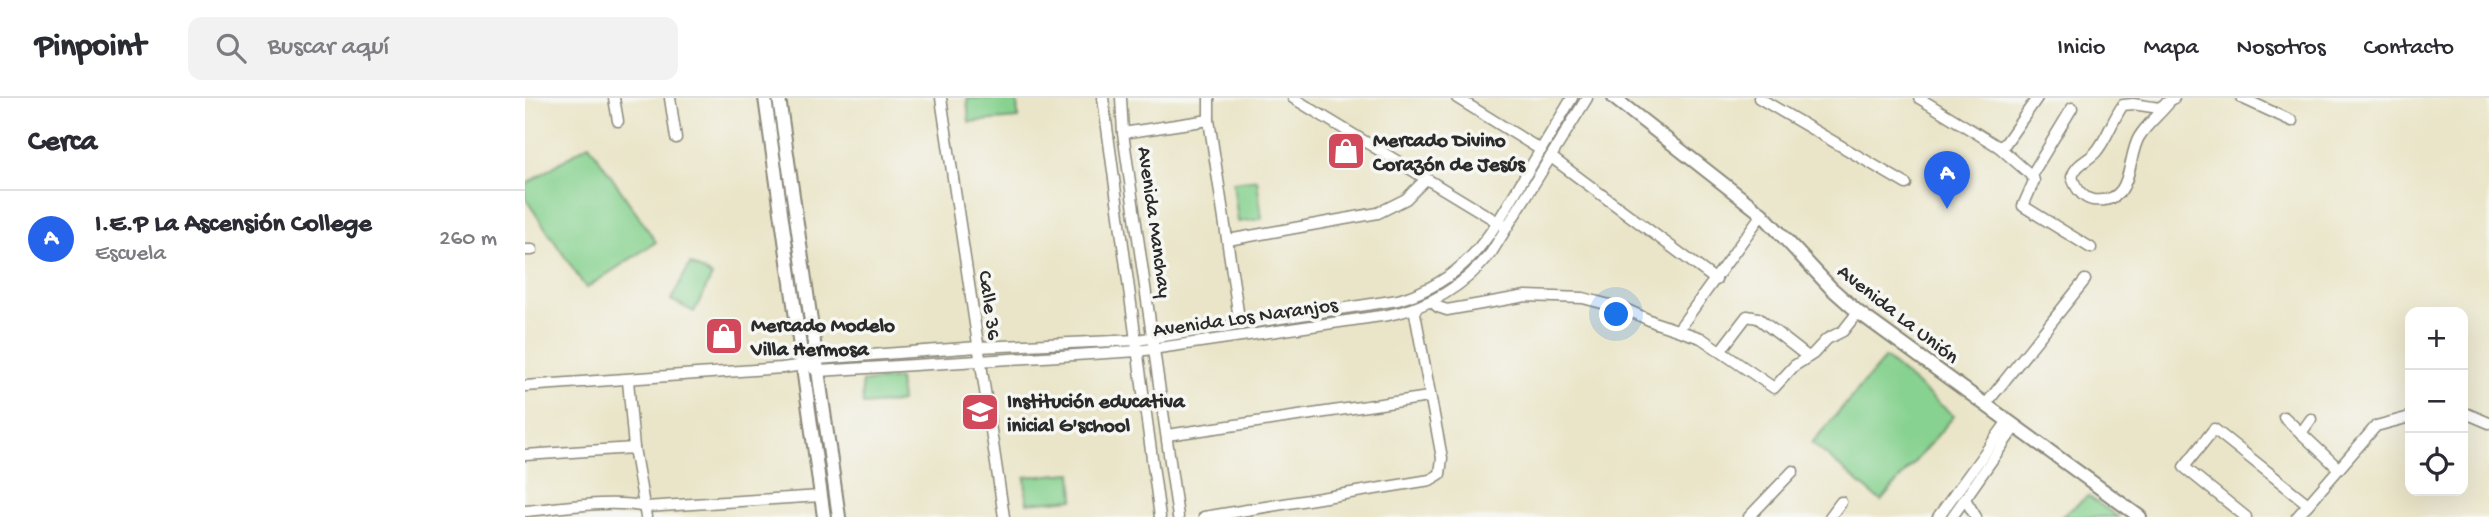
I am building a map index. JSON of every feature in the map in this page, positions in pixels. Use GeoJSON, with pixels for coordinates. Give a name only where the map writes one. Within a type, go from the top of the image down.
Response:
{"type":"FeatureCollection","features":[{"type":"Feature","properties":{"kind":"main road"},"geometry":{"type":"LineString","coordinates":[[779,98],[839,517]]}},
{"type":"Feature","properties":{"kind":"main road","name":"Avenida La Unión"},"geometry":{"type":"LineString","coordinates":[[1614,98],[1762,214],[1831,288],[1858,312],[2140,517]]}},
{"type":"Feature","properties":{"kind":"main road"},"geometry":{"type":"LineString","coordinates":[[765,99],[824,517]]}},
{"type":"Feature","properties":{"kind":"street"},"geometry":{"type":"LineString","coordinates":[[614,98],[618,121]]}},
{"type":"Feature","properties":{"kind":"street"},"geometry":{"type":"LineString","coordinates":[[670,98],[676,138]]}},
{"type":"Feature","properties":{"kind":"street","name":"Calle 36"},"geometry":{"type":"LineString","coordinates":[[941,98],[1004,517]]}},
{"type":"Feature","properties":{"kind":"street","name":"Avenida Manchay"},"geometry":{"type":"LineString","coordinates":[[1103,98],[1160,517]]}},
{"type":"Feature","properties":{"kind":"street","name":"Avenida Manchay"},"geometry":{"type":"LineString","coordinates":[[1121,98],[1123,133],[1178,517]]}},
{"type":"Feature","properties":{"kind":"street"},"geometry":{"type":"LineString","coordinates":[[1209,98],[1209,120],[1240,325]]}},
{"type":"Feature","properties":{"kind":"street"},"geometry":{"type":"LineString","coordinates":[[1293,98],[1503,225]]}},
{"type":"Feature","properties":{"kind":"street"},"geometry":{"type":"LineString","coordinates":[[1457,98],[1541,150]]}},
{"type":"Feature","properties":{"kind":"street","name":"Avenida Los Naranjos"},"geometry":{"type":"LineString","coordinates":[[818,365],[978,347],[1137,346],[1155,349],[1414,309],[1432,302],[1474,272],[1491,253],[1541,150],[1572,98]]}},
{"type":"Feature","properties":{"kind":"street","name":"Avenida Los Naranjos"},"geometry":{"type":"LineString","coordinates":[[525,386],[804,365],[980,360],[1137,346],[1153,338],[1385,303],[1423,292],[1466,264],[1503,225],[1551,157],[1587,98]]}},
{"type":"Feature","properties":{"kind":"street"},"geometry":{"type":"LineString","coordinates":[[1919,98],[1999,147],[2034,181],[2023,206],[2091,247]]}},
{"type":"Feature","properties":{"kind":"street"},"geometry":{"type":"LineString","coordinates":[[1999,147],[2005,144],[2037,98]]}},
{"type":"Feature","properties":{"kind":"street"},"geometry":{"type":"LineString","coordinates":[[2242,98],[2292,121]]}},
{"type":"Feature","properties":{"kind":"street"},"geometry":{"type":"LineString","coordinates":[[1763,99],[1906,184]]}},
{"type":"Feature","properties":{"kind":"street"},"geometry":{"type":"LineString","coordinates":[[2171,101],[2137,141],[2131,169],[2121,190],[2114,197],[2095,200],[2087,198],[2074,184],[2074,170],[2100,147],[2123,105],[2159,108],[2171,101]]}},
{"type":"Feature","properties":{"kind":"street"},"geometry":{"type":"LineString","coordinates":[[2031,176],[2072,108]]}},
{"type":"Feature","properties":{"kind":"street"},"geometry":{"type":"LineString","coordinates":[[1123,133],[1209,120]]}},
{"type":"Feature","properties":{"kind":"street"},"geometry":{"type":"LineString","coordinates":[[1551,157],[1716,280]]}},
{"type":"Feature","properties":{"kind":"street"},"geometry":{"type":"LineString","coordinates":[[1228,240],[1378,213],[1406,199],[1426,179]]}},
{"type":"Feature","properties":{"kind":"street"},"geometry":{"type":"LineString","coordinates":[[1678,330],[1762,214]]}},
{"type":"Feature","properties":{"kind":"street"},"geometry":{"type":"LineString","coordinates":[[1986,404],[2085,280]]}},
{"type":"Feature","properties":{"kind":"street"},"geometry":{"type":"LineString","coordinates":[[1432,302],[1447,310],[1527,296],[1583,298],[1625,309],[1701,338],[1774,388],[1794,366],[1827,339],[1843,331],[1858,312]]}},
{"type":"Feature","properties":{"kind":"street"},"geometry":{"type":"LineString","coordinates":[[1204,517],[1269,512],[1435,478],[1440,474],[1442,458],[1414,309]]}},
{"type":"Feature","properties":{"kind":"street"},"geometry":{"type":"LineString","coordinates":[[1721,350],[1747,316],[1758,318],[1808,357]]}},
{"type":"Feature","properties":{"kind":"street"},"geometry":{"type":"LineString","coordinates":[[628,380],[634,448],[645,512]]}},
{"type":"Feature","properties":{"kind":"street"},"geometry":{"type":"LineString","coordinates":[[1167,435],[1429,397]]}},
{"type":"Feature","properties":{"kind":"street"},"geometry":{"type":"LineString","coordinates":[[2468,414],[2489,423]]}},
{"type":"Feature","properties":{"kind":"street"},"geometry":{"type":"LineString","coordinates":[[2284,417],[2338,468]]}},
{"type":"Feature","properties":{"kind":"street"},"geometry":{"type":"LineString","coordinates":[[2297,517],[2376,426],[2405,418]]}},
{"type":"Feature","properties":{"kind":"street"},"geometry":{"type":"LineString","coordinates":[[2301,433],[2311,419]]}},
{"type":"Feature","properties":{"kind":"street"},"geometry":{"type":"LineString","coordinates":[[1952,517],[2012,424]]}},
{"type":"Feature","properties":{"kind":"street"},"geometry":{"type":"LineString","coordinates":[[1938,517],[2012,424]]}},
{"type":"Feature","properties":{"kind":"street"},"geometry":{"type":"LineString","coordinates":[[2246,517],[2184,467],[2214,429],[2308,503]]}},
{"type":"Feature","properties":{"kind":"street"},"geometry":{"type":"LineString","coordinates":[[525,455],[634,448]]}},
{"type":"Feature","properties":{"kind":"street"},"geometry":{"type":"LineString","coordinates":[[1749,517],[1793,471]]}},
{"type":"Feature","properties":{"kind":"street"},"geometry":{"type":"LineString","coordinates":[[525,511],[579,512],[634,505],[645,512],[821,496]]}},
{"type":"Feature","properties":{"kind":"street"},"geometry":{"type":"LineString","coordinates":[[1965,499],[1976,517]]}},
{"type":"Feature","properties":{"kind":"street"},"geometry":{"type":"LineString","coordinates":[[1830,517],[1841,502]]}},
{"type":"Feature","properties":{"kind":"green space"},"geometry":{"type":"Polygon","coordinates":[[[967,98],[1017,98],[1018,118],[969,122],[967,98]]]}},
{"type":"Feature","properties":{"kind":"green space"},"geometry":{"type":"Polygon","coordinates":[[[589,144],[656,242],[586,288],[525,198],[525,185],[589,144]]]}},
{"type":"Feature","properties":{"kind":"green space"},"geometry":{"type":"Polygon","coordinates":[[[1257,179],[1262,219],[1238,222],[1233,182],[1257,179]]]}},
{"type":"Feature","properties":{"kind":"green space"},"geometry":{"type":"Polygon","coordinates":[[[690,264],[712,276],[694,312],[671,300],[690,264]]]}},
{"type":"Feature","properties":{"kind":"green space"},"geometry":{"type":"Polygon","coordinates":[[[1885,358],[1954,416],[1881,501],[1812,443],[1885,358]]]}},
{"type":"Feature","properties":{"kind":"green space"},"geometry":{"type":"Polygon","coordinates":[[[899,379],[901,402],[863,405],[862,382],[899,379]]]}},
{"type":"Feature","properties":{"kind":"green space"},"geometry":{"type":"Polygon","coordinates":[[[1072,473],[1074,499],[1027,503],[1025,477],[1072,473]]]}},
{"type":"Feature","properties":{"kind":"green space"},"geometry":{"type":"Polygon","coordinates":[[[2088,496],[2118,517],[2061,517],[2088,496]]]}},
{"type":"Feature","properties":{"kind":"place","name":"Mercado Divino Corazón de Jesús"},"geometry":{"type":"Point","coordinates":[1346,151]}},
{"type":"Feature","properties":{"kind":"place","name":"I.E.P La Ascensión College"},"geometry":{"type":"Point","coordinates":[1947,209]}},
{"type":"Feature","properties":{"kind":"place","name":"Mercado Modelo Villa Hermosa"},"geometry":{"type":"Point","coordinates":[724,336]}},
{"type":"Feature","properties":{"kind":"place","name":"Institución educativa inicial G'school"},"geometry":{"type":"Point","coordinates":[980,412]}}]}
